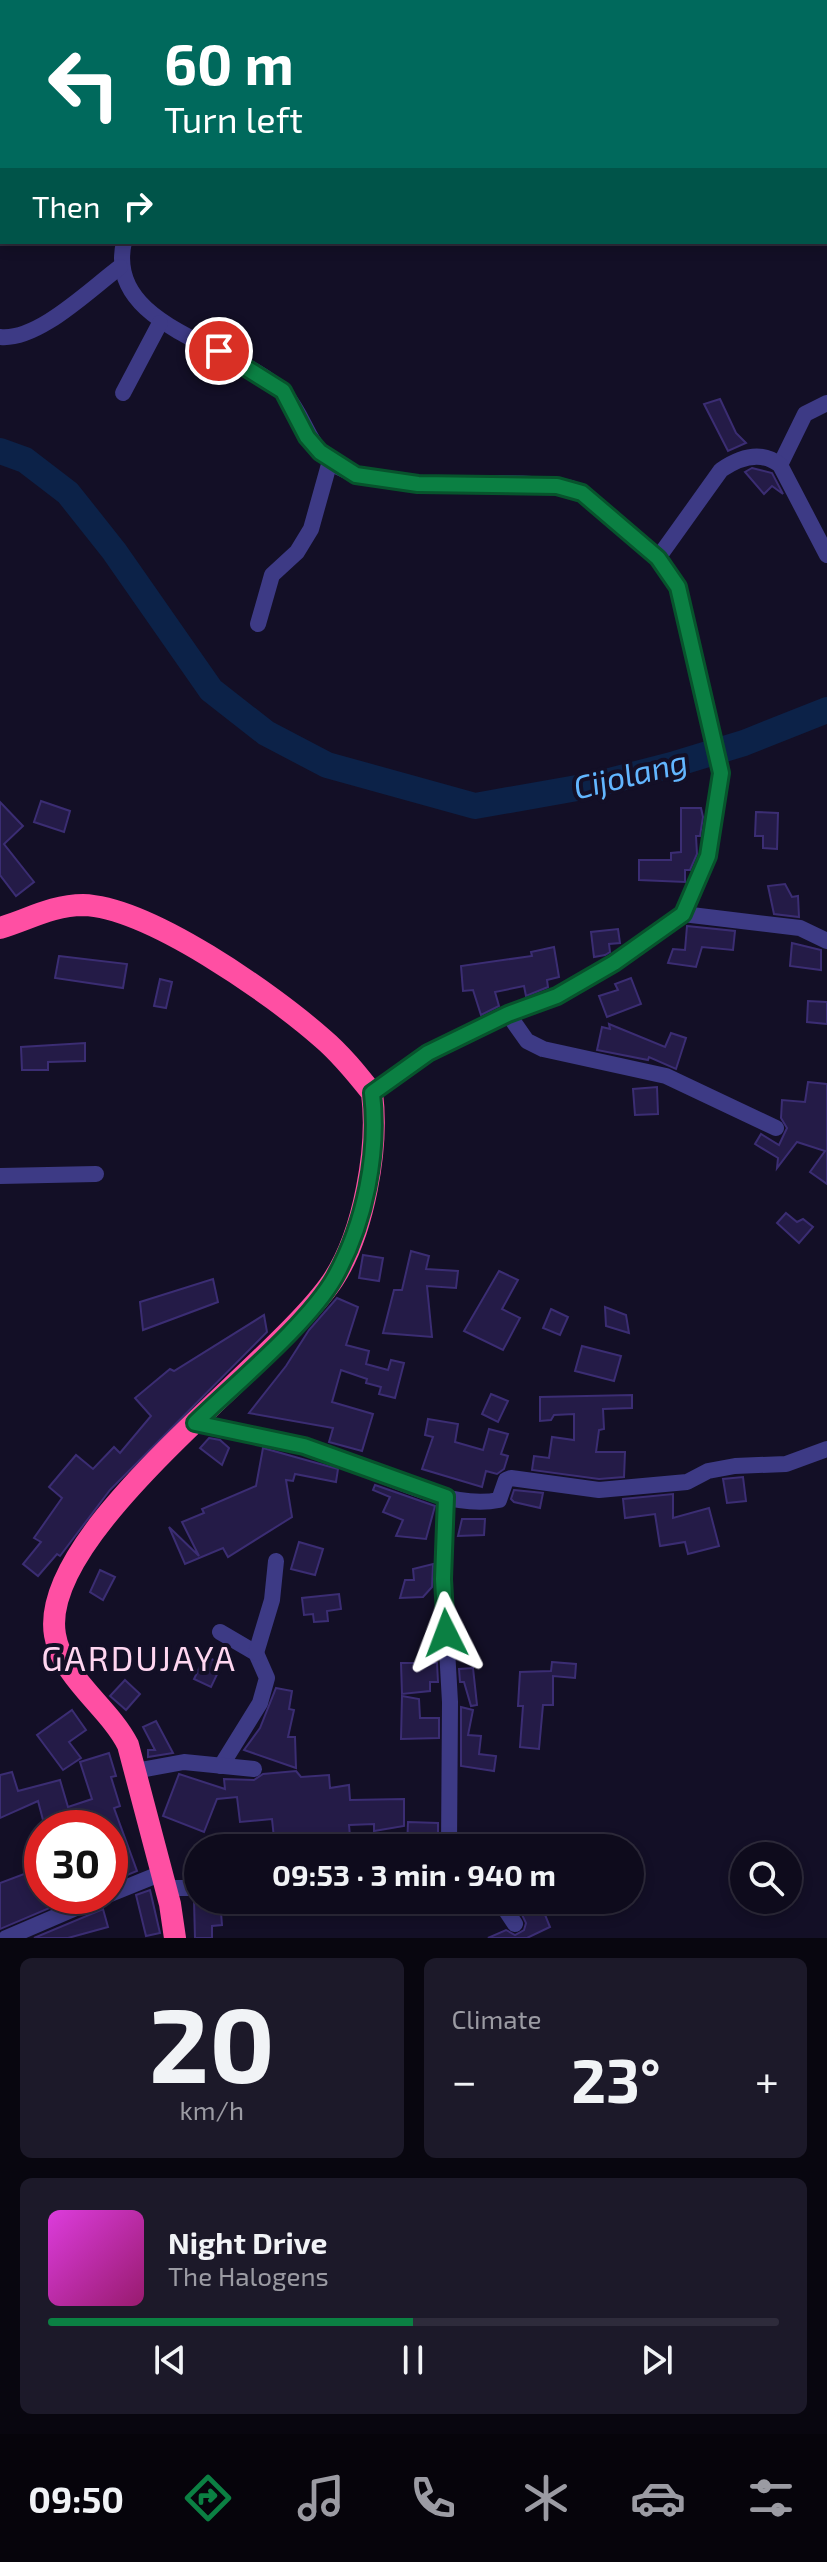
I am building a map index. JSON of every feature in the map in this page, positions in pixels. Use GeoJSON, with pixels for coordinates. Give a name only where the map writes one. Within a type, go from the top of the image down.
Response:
{"type":"FeatureCollection","features":[{"type":"Feature","properties":{"kind":"highway"},"geometry":{"type":"LineString","coordinates":[[0,928],[59,907],[82,905],[107,908],[159,929],[252,984],[311,1029],[372,1093],[374,1148],[365,1199],[335,1277],[309,1311],[132,1487],[81,1549],[62,1581],[56,1608],[55,1634],[62,1657],[118,1725],[135,1771],[164,1881],[175,1938]]}},
{"type":"Feature","properties":{"kind":"street"},"geometry":{"type":"LineString","coordinates":[[124,244],[120,267],[126,282],[160,323],[241,361],[283,391],[307,437],[330,461],[356,475],[418,484],[571,488],[582,493],[658,558],[678,587],[721,773],[708,856],[683,914],[614,963],[557,996],[508,1014],[428,1053],[372,1093]]}},
{"type":"Feature","properties":{"kind":"street"},"geometry":{"type":"LineString","coordinates":[[0,337],[16,339],[39,329],[120,267]]}},
{"type":"Feature","properties":{"kind":"street"},"geometry":{"type":"LineString","coordinates":[[123,393],[160,323]]}},
{"type":"Feature","properties":{"kind":"street"},"geometry":{"type":"LineString","coordinates":[[780,465],[805,414],[827,403]]}},
{"type":"Feature","properties":{"kind":"street"},"geometry":{"type":"LineString","coordinates":[[658,558],[721,470],[735,461],[756,455],[780,465],[827,555]]}},
{"type":"Feature","properties":{"kind":"street"},"geometry":{"type":"LineString","coordinates":[[258,624],[272,575],[297,552],[311,529],[330,461]]}},
{"type":"Feature","properties":{"kind":"street"},"geometry":{"type":"LineString","coordinates":[[683,914],[800,928],[827,941]]}},
{"type":"Feature","properties":{"kind":"street"},"geometry":{"type":"LineString","coordinates":[[508,1014],[527,1041],[543,1049],[666,1076],[776,1128]]}},
{"type":"Feature","properties":{"kind":"street"},"geometry":{"type":"LineString","coordinates":[[0,1176],[96,1174]]}},
{"type":"Feature","properties":{"kind":"street"},"geometry":{"type":"LineString","coordinates":[[195,1423],[304,1446],[446,1497],[499,1500],[506,1480],[511,1478],[599,1490],[687,1482],[708,1471],[735,1466],[786,1464],[827,1449]]}},
{"type":"Feature","properties":{"kind":"street"},"geometry":{"type":"LineString","coordinates":[[446,1497],[443,1579],[450,1702],[449,1834]]}},
{"type":"Feature","properties":{"kind":"street"},"geometry":{"type":"LineString","coordinates":[[256,1653],[272,1600],[276,1561]]}},
{"type":"Feature","properties":{"kind":"street"},"geometry":{"type":"LineString","coordinates":[[220,1632],[256,1653],[265,1668],[263,1696],[221,1766]]}},
{"type":"Feature","properties":{"kind":"street"},"geometry":{"type":"LineString","coordinates":[[135,1771],[184,1762],[254,1769]]}},
{"type":"Feature","properties":{"kind":"street"},"geometry":{"type":"LineString","coordinates":[[128,1890],[164,1881],[184,1885]]}},
{"type":"Feature","properties":{"kind":"street"},"geometry":{"type":"LineString","coordinates":[[6,1938],[62,1914]]}},
{"type":"Feature","properties":{"kind":"street"},"geometry":{"type":"LineString","coordinates":[[508,1914],[515,1924]]}},
{"type":"Feature","properties":{"kind":"building"},"geometry":{"type":"Polygon","coordinates":[[[720,399],[736,433],[746,443],[728,451],[704,404],[720,399]]]}},
{"type":"Feature","properties":{"kind":"building"},"geometry":{"type":"Polygon","coordinates":[[[752,468],[772,473],[783,494],[772,486],[764,494],[745,472],[752,468]]]}},
{"type":"Feature","properties":{"kind":"building"},"geometry":{"type":"Polygon","coordinates":[[[41,801],[70,811],[64,832],[34,822],[41,801]]]}},
{"type":"Feature","properties":{"kind":"building"},"geometry":{"type":"Polygon","coordinates":[[[0,802],[23,826],[4,844],[34,882],[16,896],[0,875],[0,802]]]}},
{"type":"Feature","properties":{"kind":"building"},"geometry":{"type":"Polygon","coordinates":[[[681,808],[701,808],[703,817],[700,836],[696,836],[697,854],[690,870],[685,870],[685,882],[639,880],[639,860],[671,860],[671,853],[681,852],[681,808]]]}},
{"type":"Feature","properties":{"kind":"building"},"geometry":{"type":"Polygon","coordinates":[[[756,812],[778,813],[777,849],[763,848],[763,836],[755,836],[756,812]]]}},
{"type":"Feature","properties":{"kind":"building"},"geometry":{"type":"Polygon","coordinates":[[[785,884],[792,897],[798,896],[799,917],[774,914],[768,886],[785,884]]]}},
{"type":"Feature","properties":{"kind":"building"},"geometry":{"type":"Polygon","coordinates":[[[687,926],[735,931],[733,950],[702,947],[696,967],[668,963],[673,949],[685,950],[687,926]]]}},
{"type":"Feature","properties":{"kind":"building"},"geometry":{"type":"Polygon","coordinates":[[[618,929],[620,943],[609,944],[610,952],[594,957],[591,932],[618,929]]]}},
{"type":"Feature","properties":{"kind":"building"},"geometry":{"type":"Polygon","coordinates":[[[792,943],[821,950],[821,970],[790,966],[792,943]]]}},
{"type":"Feature","properties":{"kind":"building"},"geometry":{"type":"Polygon","coordinates":[[[554,947],[559,977],[547,980],[548,987],[526,996],[524,986],[495,992],[499,1006],[481,1015],[473,990],[463,991],[461,966],[532,956],[531,952],[554,947]]]}},
{"type":"Feature","properties":{"kind":"building"},"geometry":{"type":"Polygon","coordinates":[[[59,956],[127,964],[123,988],[55,978],[59,956]]]}},
{"type":"Feature","properties":{"kind":"building"},"geometry":{"type":"Polygon","coordinates":[[[631,978],[641,1004],[607,1017],[599,996],[618,990],[615,984],[631,978]]]}},
{"type":"Feature","properties":{"kind":"building"},"geometry":{"type":"Polygon","coordinates":[[[160,979],[172,982],[166,1008],[154,1006],[160,979]]]}},
{"type":"Feature","properties":{"kind":"building"},"geometry":{"type":"Polygon","coordinates":[[[808,1001],[827,1002],[827,1024],[807,1022],[808,1001]]]}},
{"type":"Feature","properties":{"kind":"building"},"geometry":{"type":"Polygon","coordinates":[[[609,1024],[665,1047],[671,1033],[686,1038],[676,1069],[649,1057],[648,1060],[597,1050],[602,1027],[610,1029],[609,1024]]]}},
{"type":"Feature","properties":{"kind":"building"},"geometry":{"type":"Polygon","coordinates":[[[85,1043],[85,1061],[48,1062],[48,1070],[22,1070],[21,1047],[85,1043]]]}},
{"type":"Feature","properties":{"kind":"building"},"geometry":{"type":"Polygon","coordinates":[[[808,1082],[827,1084],[827,1184],[810,1172],[825,1151],[797,1142],[777,1168],[778,1158],[755,1144],[761,1134],[779,1145],[787,1128],[781,1118],[782,1100],[805,1102],[808,1082]]]}},
{"type":"Feature","properties":{"kind":"building"},"geometry":{"type":"Polygon","coordinates":[[[657,1087],[658,1114],[635,1115],[633,1089],[657,1087]]]}},
{"type":"Feature","properties":{"kind":"building"},"geometry":{"type":"Polygon","coordinates":[[[786,1213],[797,1222],[803,1219],[813,1227],[799,1243],[777,1223],[786,1213]]]}},
{"type":"Feature","properties":{"kind":"building"},"geometry":{"type":"Polygon","coordinates":[[[411,1251],[429,1256],[426,1269],[458,1271],[456,1288],[427,1286],[432,1337],[383,1333],[394,1290],[402,1290],[411,1251]]]}},
{"type":"Feature","properties":{"kind":"building"},"geometry":{"type":"Polygon","coordinates":[[[363,1255],[383,1258],[379,1281],[359,1278],[363,1255]]]}},
{"type":"Feature","properties":{"kind":"building"},"geometry":{"type":"Polygon","coordinates":[[[499,1271],[518,1280],[502,1309],[520,1318],[503,1350],[464,1331],[499,1271]]]}},
{"type":"Feature","properties":{"kind":"building"},"geometry":{"type":"Polygon","coordinates":[[[213,1279],[218,1302],[143,1330],[140,1302],[213,1279]]]}},
{"type":"Feature","properties":{"kind":"building"},"geometry":{"type":"Polygon","coordinates":[[[337,1298],[358,1307],[346,1345],[369,1351],[366,1364],[388,1370],[391,1360],[404,1363],[395,1398],[379,1394],[381,1387],[366,1383],[367,1379],[341,1370],[332,1402],[373,1414],[362,1451],[329,1442],[333,1428],[249,1413],[286,1366],[309,1330],[337,1298]]]}},
{"type":"Feature","properties":{"kind":"building"},"geometry":{"type":"Polygon","coordinates":[[[605,1307],[626,1315],[629,1333],[606,1326],[605,1307]]]}},
{"type":"Feature","properties":{"kind":"building"},"geometry":{"type":"Polygon","coordinates":[[[551,1309],[568,1317],[560,1335],[543,1328],[551,1309]]]}},
{"type":"Feature","properties":{"kind":"building"},"geometry":{"type":"Polygon","coordinates":[[[264,1315],[267,1332],[110,1490],[60,1556],[57,1554],[38,1576],[23,1564],[41,1542],[34,1538],[62,1498],[49,1487],[76,1455],[93,1469],[114,1447],[120,1453],[151,1416],[135,1398],[170,1369],[174,1371],[264,1315]]]}},
{"type":"Feature","properties":{"kind":"building"},"geometry":{"type":"Polygon","coordinates":[[[582,1346],[621,1356],[614,1381],[575,1371],[582,1346]]]}},
{"type":"Feature","properties":{"kind":"building"},"geometry":{"type":"Polygon","coordinates":[[[491,1394],[508,1401],[498,1422],[482,1414],[491,1394]]]}},
{"type":"Feature","properties":{"kind":"building"},"geometry":{"type":"Polygon","coordinates":[[[632,1395],[632,1408],[603,1409],[604,1429],[599,1430],[596,1452],[625,1452],[624,1477],[599,1479],[532,1470],[534,1456],[549,1458],[552,1437],[574,1440],[574,1414],[554,1415],[551,1420],[540,1421],[540,1397],[632,1395]]]}},
{"type":"Feature","properties":{"kind":"building"},"geometry":{"type":"Polygon","coordinates":[[[428,1419],[458,1424],[455,1442],[483,1450],[489,1429],[508,1434],[501,1454],[508,1456],[504,1469],[497,1474],[486,1471],[482,1487],[422,1469],[433,1437],[425,1435],[428,1419]]]}},
{"type":"Feature","properties":{"kind":"building"},"geometry":{"type":"Polygon","coordinates":[[[209,1438],[220,1440],[229,1448],[222,1465],[200,1448],[209,1438]]]}},
{"type":"Feature","properties":{"kind":"building"},"geometry":{"type":"Polygon","coordinates":[[[263,1448],[338,1469],[336,1482],[295,1474],[293,1481],[286,1480],[292,1517],[228,1557],[223,1548],[185,1564],[169,1527],[199,1556],[182,1522],[204,1513],[202,1509],[256,1486],[263,1448]]]}},
{"type":"Feature","properties":{"kind":"building"},"geometry":{"type":"Polygon","coordinates":[[[743,1477],[746,1501],[727,1503],[723,1479],[743,1477]]]}},
{"type":"Feature","properties":{"kind":"building"},"geometry":{"type":"Polygon","coordinates":[[[375,1485],[435,1506],[426,1539],[396,1536],[403,1520],[383,1512],[390,1497],[373,1490],[375,1485]]]}},
{"type":"Feature","properties":{"kind":"building"},"geometry":{"type":"Polygon","coordinates":[[[514,1490],[543,1493],[540,1508],[514,1502],[511,1499],[514,1490]]]}},
{"type":"Feature","properties":{"kind":"building"},"geometry":{"type":"Polygon","coordinates":[[[673,1494],[673,1518],[709,1508],[719,1546],[688,1554],[685,1542],[660,1546],[655,1514],[625,1518],[623,1499],[673,1494]]]}},
{"type":"Feature","properties":{"kind":"building"},"geometry":{"type":"Polygon","coordinates":[[[462,1519],[485,1519],[484,1535],[458,1536],[462,1519]]]}},
{"type":"Feature","properties":{"kind":"building"},"geometry":{"type":"Polygon","coordinates":[[[299,1542],[323,1549],[315,1575],[291,1569],[299,1542]]]}},
{"type":"Feature","properties":{"kind":"building"},"geometry":{"type":"Polygon","coordinates":[[[433,1564],[432,1587],[423,1597],[400,1598],[405,1580],[414,1580],[413,1569],[433,1564]]]}},
{"type":"Feature","properties":{"kind":"building"},"geometry":{"type":"Polygon","coordinates":[[[100,1570],[115,1577],[103,1600],[90,1592],[100,1570]]]}},
{"type":"Feature","properties":{"kind":"building"},"geometry":{"type":"Polygon","coordinates":[[[339,1594],[341,1609],[327,1611],[328,1621],[314,1622],[313,1614],[304,1615],[302,1598],[339,1594]]]}},
{"type":"Feature","properties":{"kind":"building"},"geometry":{"type":"Polygon","coordinates":[[[205,1656],[222,1664],[211,1687],[194,1679],[205,1656]]]}},
{"type":"Feature","properties":{"kind":"building"},"geometry":{"type":"Polygon","coordinates":[[[552,1662],[576,1664],[575,1678],[553,1676],[553,1705],[543,1705],[539,1749],[520,1747],[523,1706],[518,1706],[520,1672],[551,1671],[552,1662]]]}},
{"type":"Feature","properties":{"kind":"building"},"geometry":{"type":"Polygon","coordinates":[[[401,1663],[437,1663],[438,1682],[430,1682],[430,1691],[402,1694],[401,1663]]]}},
{"type":"Feature","properties":{"kind":"building"},"geometry":{"type":"Polygon","coordinates":[[[473,1668],[477,1705],[471,1706],[464,1682],[460,1682],[459,1669],[473,1668]]]}},
{"type":"Feature","properties":{"kind":"building"},"geometry":{"type":"Polygon","coordinates":[[[125,1680],[140,1694],[126,1710],[110,1696],[125,1680]]]}},
{"type":"Feature","properties":{"kind":"building"},"geometry":{"type":"Polygon","coordinates":[[[276,1688],[292,1691],[289,1709],[294,1710],[288,1737],[295,1737],[296,1768],[244,1750],[260,1728],[276,1688]]]}},
{"type":"Feature","properties":{"kind":"building"},"geometry":{"type":"Polygon","coordinates":[[[402,1696],[419,1699],[420,1718],[439,1718],[439,1738],[401,1739],[402,1696]]]}},
{"type":"Feature","properties":{"kind":"building"},"geometry":{"type":"Polygon","coordinates":[[[461,1707],[473,1710],[468,1735],[481,1736],[479,1754],[496,1756],[494,1771],[461,1766],[461,1707]]]}},
{"type":"Feature","properties":{"kind":"building"},"geometry":{"type":"Polygon","coordinates":[[[72,1710],[86,1730],[69,1742],[81,1758],[63,1770],[37,1735],[72,1710]]]}},
{"type":"Feature","properties":{"kind":"building"},"geometry":{"type":"Polygon","coordinates":[[[156,1721],[173,1753],[148,1757],[148,1750],[155,1750],[143,1727],[156,1721]]]}},
{"type":"Feature","properties":{"kind":"building"},"geometry":{"type":"Polygon","coordinates":[[[109,1753],[116,1776],[111,1777],[120,1806],[115,1810],[40,1810],[38,1801],[0,1818],[0,1775],[12,1772],[18,1791],[60,1780],[68,1807],[92,1799],[80,1762],[109,1753]]]}},
{"type":"Feature","properties":{"kind":"building"},"geometry":{"type":"Polygon","coordinates":[[[296,1771],[301,1777],[329,1775],[330,1788],[349,1785],[350,1800],[404,1799],[404,1826],[374,1831],[374,1824],[349,1825],[350,1834],[274,1834],[272,1819],[240,1822],[237,1797],[217,1799],[204,1832],[163,1816],[179,1774],[225,1789],[224,1779],[254,1780],[263,1774],[296,1771]]]}},
{"type":"Feature","properties":{"kind":"building"},"geometry":{"type":"Polygon","coordinates":[[[408,1822],[438,1823],[438,1834],[408,1834],[408,1822]]]}},
{"type":"Feature","properties":{"kind":"building"},"geometry":{"type":"Polygon","coordinates":[[[128,1846],[137,1871],[128,1875],[128,1846]]]}},
{"type":"Feature","properties":{"kind":"building"},"geometry":{"type":"Polygon","coordinates":[[[24,1874],[24,1914],[35,1914],[0,1929],[0,1883],[24,1874]]]}},
{"type":"Feature","properties":{"kind":"building"},"geometry":{"type":"Polygon","coordinates":[[[150,1890],[160,1933],[146,1936],[136,1895],[150,1890]]]}},
{"type":"Feature","properties":{"kind":"building"},"geometry":{"type":"Polygon","coordinates":[[[91,1914],[104,1914],[108,1927],[68,1938],[34,1938],[91,1914]]]}},
{"type":"Feature","properties":{"kind":"building"},"geometry":{"type":"Polygon","coordinates":[[[194,1914],[221,1914],[222,1925],[212,1926],[212,1938],[195,1938],[194,1914]]]}},
{"type":"Feature","properties":{"kind":"building"},"geometry":{"type":"Polygon","coordinates":[[[522,1914],[545,1914],[550,1927],[527,1938],[488,1938],[506,1930],[515,1935],[524,1930],[526,1923],[522,1914]]]}},
{"type":"Feature","properties":{"kind":"waterway","name":"Cijolang"},"geometry":{"type":"LineString","coordinates":[[0,451],[25,460],[68,493],[114,551],[211,690],[266,733],[327,765],[475,806],[594,785],[675,764],[744,743],[827,710]]}},
{"type":"Feature","properties":{"kind":"district","name":"GARDUJAYA"},"geometry":{"type":"Point","coordinates":[139,1657]}},
{"type":"Feature","properties":{"kind":"route"},"geometry":{"type":"LineString","coordinates":[[219,351],[241,361],[283,391],[307,437],[320,452],[356,475],[418,484],[557,486],[582,493],[658,558],[678,587],[721,773],[708,856],[683,914],[645,943],[557,996],[508,1014],[428,1053],[372,1093],[374,1148],[365,1199],[335,1277],[309,1311],[195,1423],[304,1446],[446,1497],[443,1579],[446,1633]]}}]}
